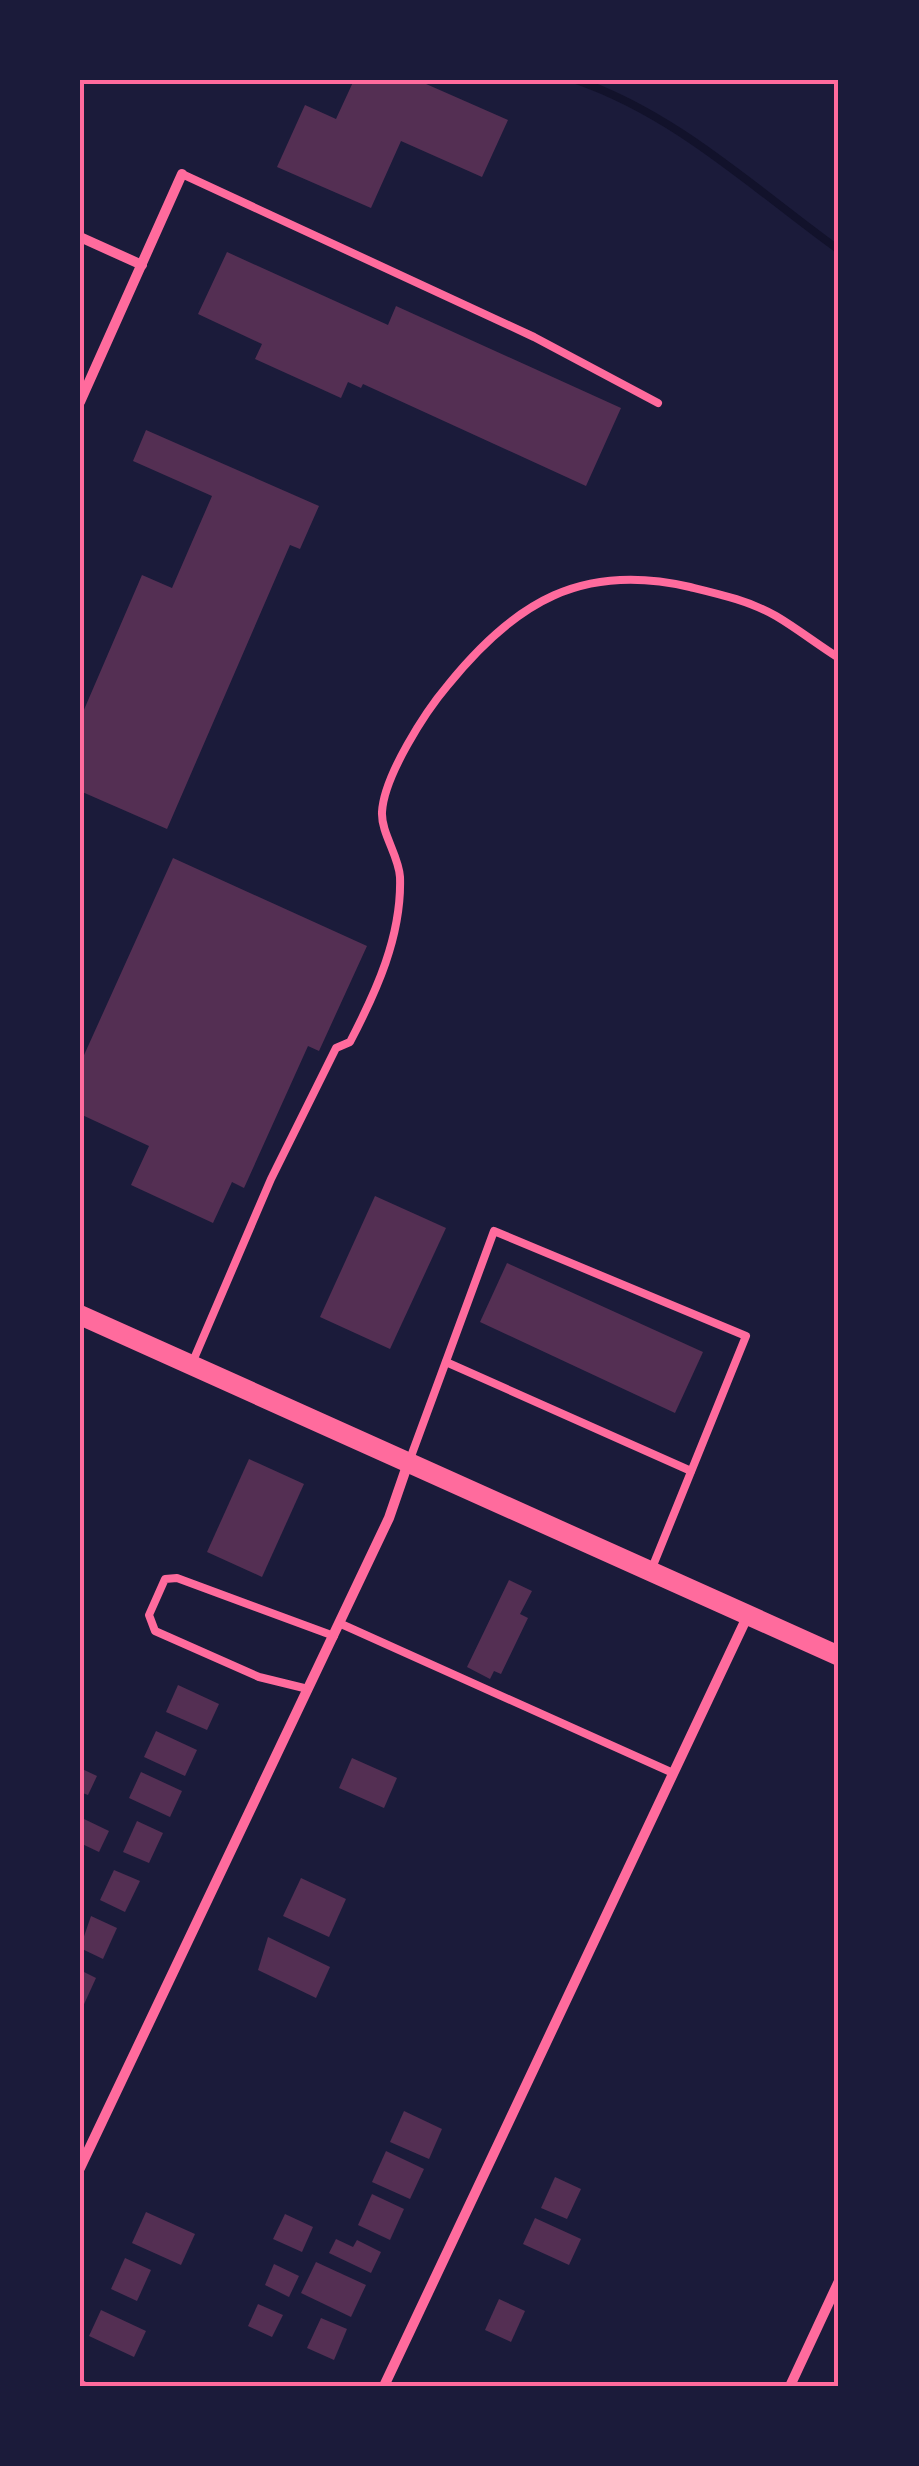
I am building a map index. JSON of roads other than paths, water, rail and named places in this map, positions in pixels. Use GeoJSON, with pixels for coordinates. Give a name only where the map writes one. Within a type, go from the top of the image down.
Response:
{"type":"FeatureCollection","features":[{"type":"Feature","properties":{"kind":"main road"},"geometry":{"type":"LineString","coordinates":[[80,1315],[839,1656]]}},
{"type":"Feature","properties":{"kind":"street"},"geometry":{"type":"LineString","coordinates":[[80,402],[182,174]]}},
{"type":"Feature","properties":{"kind":"street"},"geometry":{"type":"LineString","coordinates":[[80,237],[142,265]]}},
{"type":"Feature","properties":{"kind":"street"},"geometry":{"type":"LineString","coordinates":[[80,2168],[390,1518],[408,1463]]}},
{"type":"Feature","properties":{"kind":"street"},"geometry":{"type":"LineString","coordinates":[[384,2386],[748,1615]]}},
{"type":"Feature","properties":{"kind":"street"},"geometry":{"type":"LineString","coordinates":[[790,2386],[839,2282]]}},
{"type":"Feature","properties":{"kind":"lane"},"geometry":{"type":"LineString","coordinates":[[182,174],[534,338],[658,403]]}},
{"type":"Feature","properties":{"kind":"lane"},"geometry":{"type":"LineString","coordinates":[[192,1365],[271,1179],[336,1048],[350,1042],[380,984],[398,912],[400,874],[382,812],[403,752],[432,703],[476,650],[513,616],[585,582],[633,578],[727,596],[774,615],[839,658]]}},
{"type":"Feature","properties":{"kind":"lane"},"geometry":{"type":"LineString","coordinates":[[408,1463],[494,1232],[746,1336],[650,1572]]}},
{"type":"Feature","properties":{"kind":"lane"},"geometry":{"type":"LineString","coordinates":[[446,1362],[692,1471]]}},
{"type":"Feature","properties":{"kind":"lane"},"geometry":{"type":"LineString","coordinates":[[308,1690],[258,1677],[155,1631],[148,1615],[164,1580],[177,1578],[334,1636]]}},
{"type":"Feature","properties":{"kind":"lane"},"geometry":{"type":"LineString","coordinates":[[339,1623],[673,1773]]}},
{"type":"Feature","properties":{"kind":"waterway"},"geometry":{"type":"LineString","coordinates":[[576,80],[613,95],[681,133],[839,250]]}}]}
